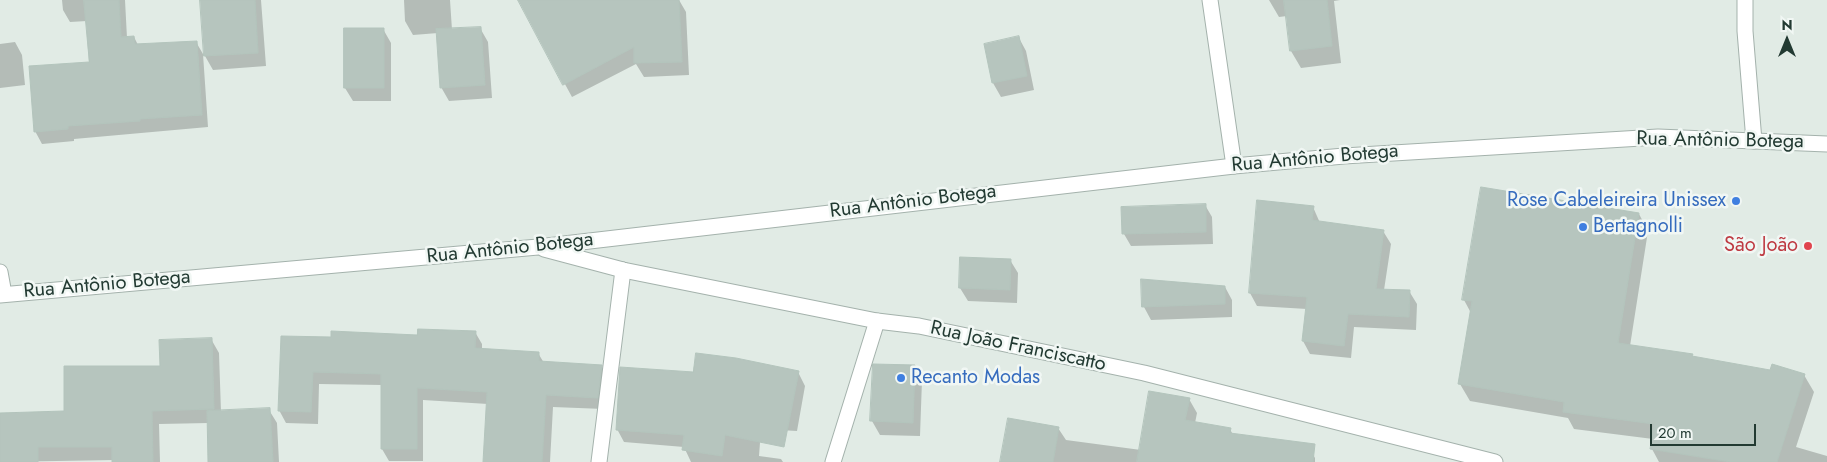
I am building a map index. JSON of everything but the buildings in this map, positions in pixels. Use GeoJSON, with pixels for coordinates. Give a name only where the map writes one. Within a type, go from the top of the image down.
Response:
{"type":"FeatureCollection","features":[{"type":"Feature","properties":{"kind":"street"},"geometry":{"type":"LineString","coordinates":[[1210,0],[1234,166]]}},
{"type":"Feature","properties":{"kind":"street"},"geometry":{"type":"LineString","coordinates":[[1745,0],[1745,31],[1754,141]]}},
{"type":"Feature","properties":{"kind":"street","name":"Rua Antônio Botega"},"geometry":{"type":"LineString","coordinates":[[2,295],[538,247],[1234,166],[1344,156],[1658,138],[1827,144]]}},
{"type":"Feature","properties":{"kind":"street","name":"Rua João Franciscatto"},"geometry":{"type":"LineString","coordinates":[[538,247],[572,258],[623,270],[877,321],[919,326],[1144,372],[1495,462]]}},
{"type":"Feature","properties":{"kind":"street"},"geometry":{"type":"LineString","coordinates":[[599,462],[623,270]]}},
{"type":"Feature","properties":{"kind":"street"},"geometry":{"type":"LineString","coordinates":[[0,272],[2,295]]}},
{"type":"Feature","properties":{"kind":"street"},"geometry":{"type":"LineString","coordinates":[[833,462],[877,321]]}},
{"type":"Feature","properties":{"kind":"place","name":"Rose Cabeleireira Unissex"},"geometry":{"type":"Point","coordinates":[1736,201]}},
{"type":"Feature","properties":{"kind":"place","name":"Bertagnolli"},"geometry":{"type":"Point","coordinates":[1583,227]}},
{"type":"Feature","properties":{"kind":"place","name":"São João"},"geometry":{"type":"Point","coordinates":[1808,246]}},
{"type":"Feature","properties":{"kind":"place","name":"Recanto Modas"},"geometry":{"type":"Point","coordinates":[901,378]}}]}
